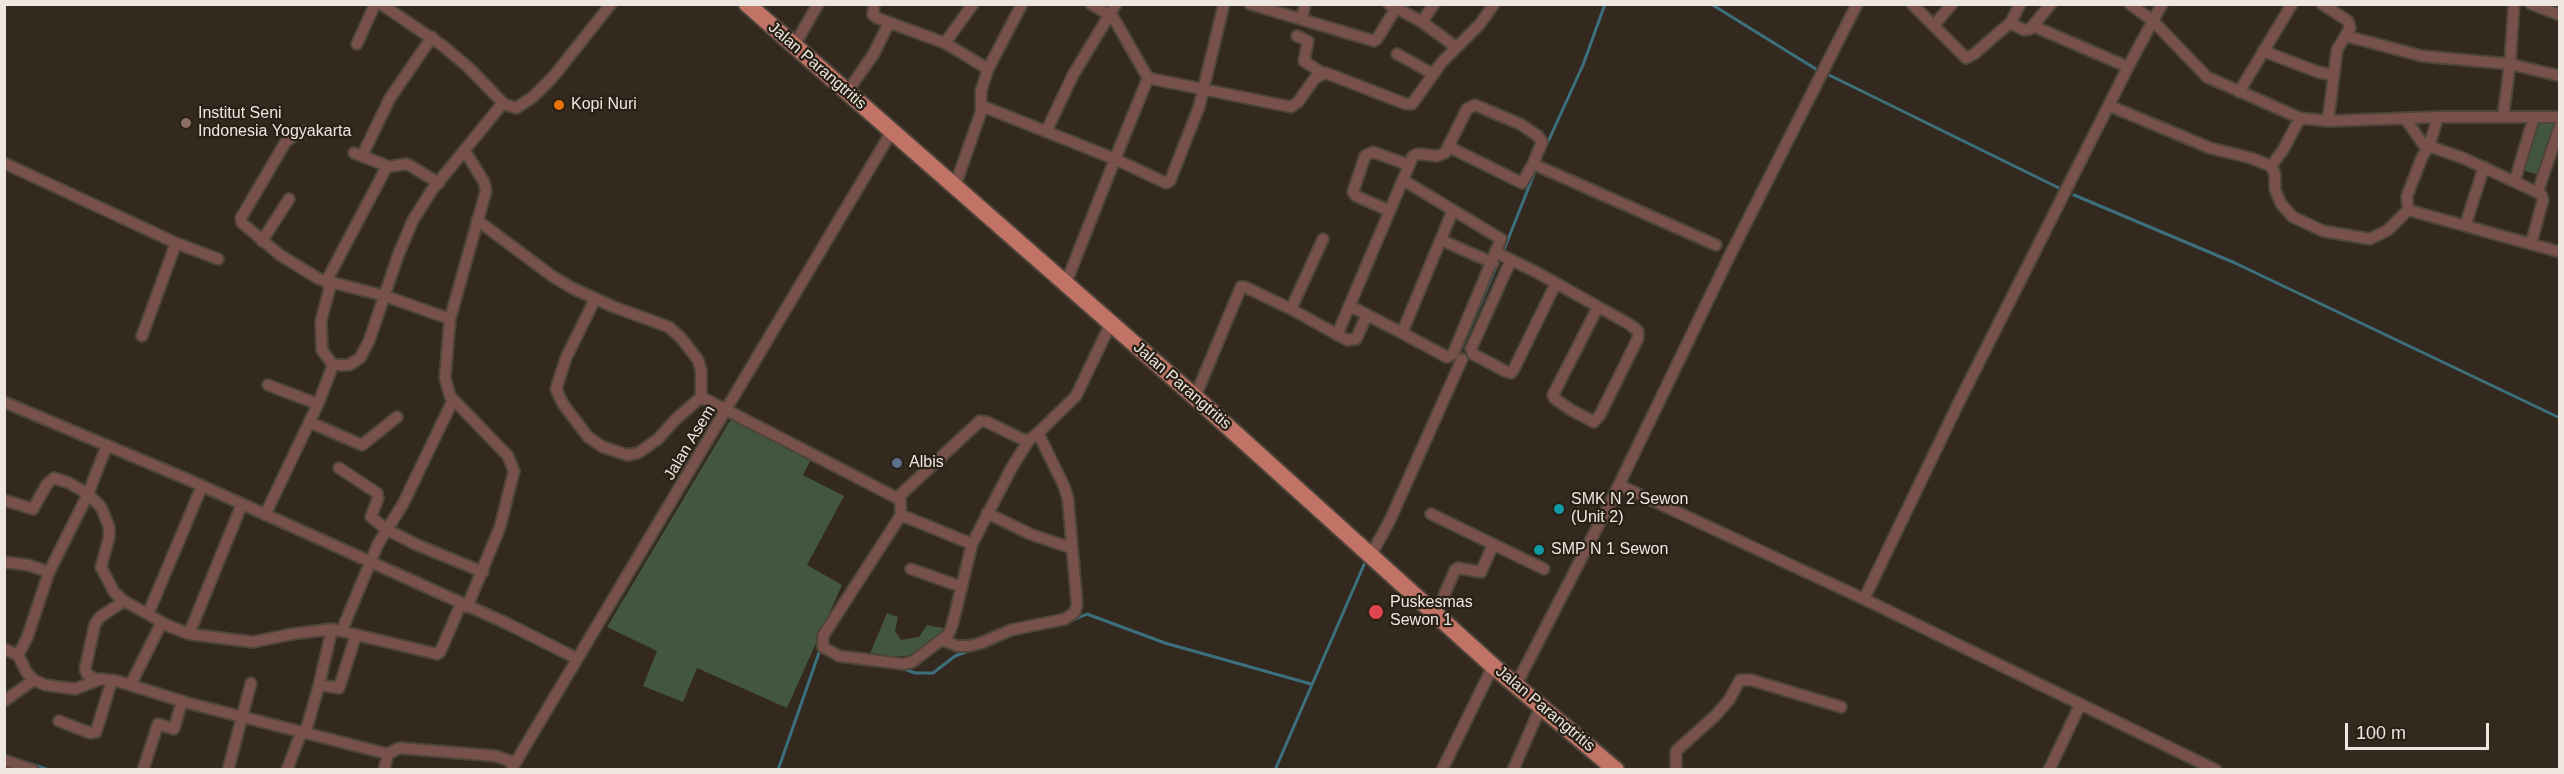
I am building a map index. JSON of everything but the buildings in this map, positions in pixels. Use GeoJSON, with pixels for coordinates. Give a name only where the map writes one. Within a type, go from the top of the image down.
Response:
{"type":"FeatureCollection","features":[{"type":"Feature","properties":{"kind":"main road","name":"Jalan Parangtritis"},"geometry":{"type":"LineString","coordinates":[[747,4],[1195,397],[1493,666],[1616,770]]}},
{"type":"Feature","properties":{"kind":"street"},"geometry":{"type":"LineString","coordinates":[[357,44],[375,4]]}},
{"type":"Feature","properties":{"kind":"street"},"geometry":{"type":"LineString","coordinates":[[381,4],[432,37],[468,67],[503,103],[516,108],[533,97],[559,69],[611,4]]}},
{"type":"Feature","properties":{"kind":"street"},"geometry":{"type":"LineString","coordinates":[[794,46],[818,4]]}},
{"type":"Feature","properties":{"kind":"street"},"geometry":{"type":"LineString","coordinates":[[874,4],[873,15],[889,24],[945,43],[988,69]]}},
{"type":"Feature","properties":{"kind":"street"},"geometry":{"type":"LineString","coordinates":[[945,43],[973,4]]}},
{"type":"Feature","properties":{"kind":"street"},"geometry":{"type":"LineString","coordinates":[[955,186],[982,106],[981,92],[988,69],[1022,4]]}},
{"type":"Feature","properties":{"kind":"street"},"geometry":{"type":"LineString","coordinates":[[1091,4],[1113,9]]}},
{"type":"Feature","properties":{"kind":"street"},"geometry":{"type":"LineString","coordinates":[[982,106],[1115,159],[1163,182],[1168,182],[1204,89],[1224,4]]}},
{"type":"Feature","properties":{"kind":"street"},"geometry":{"type":"LineString","coordinates":[[1250,4],[1374,41],[1392,6],[1422,22],[1456,47]]}},
{"type":"Feature","properties":{"kind":"street"},"geometry":{"type":"LineString","coordinates":[[1302,18],[1305,4]]}},
{"type":"Feature","properties":{"kind":"street"},"geometry":{"type":"LineString","coordinates":[[1422,22],[1434,4]]}},
{"type":"Feature","properties":{"kind":"street"},"geometry":{"type":"LineString","coordinates":[[1297,36],[1308,41],[1304,61],[1322,73],[1334,75],[1409,105],[1416,101],[1433,75],[1456,47],[1480,24],[1494,4]]}},
{"type":"Feature","properties":{"kind":"street"},"geometry":{"type":"LineString","coordinates":[[1516,685],[1619,485],[1728,259],[1857,4]]}},
{"type":"Feature","properties":{"kind":"street"},"geometry":{"type":"LineString","coordinates":[[1912,4],[1966,58],[1974,54],[2011,22],[2020,4]]}},
{"type":"Feature","properties":{"kind":"street"},"geometry":{"type":"LineString","coordinates":[[1934,25],[1952,4]]}},
{"type":"Feature","properties":{"kind":"street"},"geometry":{"type":"LineString","coordinates":[[2011,22],[2024,30],[2033,26],[2051,4]]}},
{"type":"Feature","properties":{"kind":"street"},"geometry":{"type":"LineString","coordinates":[[2130,4],[2153,21],[2202,74],[2300,118],[2328,121],[2438,117],[2559,117]]}},
{"type":"Feature","properties":{"kind":"street"},"geometry":{"type":"LineString","coordinates":[[1864,599],[1959,402],[2162,4]]}},
{"type":"Feature","properties":{"kind":"street"},"geometry":{"type":"LineString","coordinates":[[2238,92],[2292,4]]}},
{"type":"Feature","properties":{"kind":"street"},"geometry":{"type":"LineString","coordinates":[[2322,4],[2349,23],[2350,28],[2337,50],[2328,121]]}},
{"type":"Feature","properties":{"kind":"street"},"geometry":{"type":"LineString","coordinates":[[2503,117],[2510,64],[2514,4]]}},
{"type":"Feature","properties":{"kind":"street"},"geometry":{"type":"LineString","coordinates":[[2531,4],[2559,15]]}},
{"type":"Feature","properties":{"kind":"street"},"geometry":{"type":"LineString","coordinates":[[1066,283],[1148,78],[1113,9]]}},
{"type":"Feature","properties":{"kind":"street"},"geometry":{"type":"LineString","coordinates":[[1046,132],[1073,75],[1113,9]]}},
{"type":"Feature","properties":{"kind":"street"},"geometry":{"type":"LineString","coordinates":[[847,92],[873,55],[889,24]]}},
{"type":"Feature","properties":{"kind":"street"},"geometry":{"type":"LineString","coordinates":[[2033,26],[2128,67]]}},
{"type":"Feature","properties":{"kind":"street"},"geometry":{"type":"LineString","coordinates":[[2346,36],[2422,56],[2510,64],[2559,76]]}},
{"type":"Feature","properties":{"kind":"street"},"geometry":{"type":"LineString","coordinates":[[432,37],[390,98],[358,155],[386,167],[407,164],[439,183]]}},
{"type":"Feature","properties":{"kind":"street"},"geometry":{"type":"LineString","coordinates":[[2263,51],[2318,72],[2334,75]]}},
{"type":"Feature","properties":{"kind":"street"},"geometry":{"type":"LineString","coordinates":[[1398,54],[1433,75]]}},
{"type":"Feature","properties":{"kind":"street"},"geometry":{"type":"LineString","coordinates":[[1148,78],[1291,107],[1298,102],[1315,78],[1322,73]]}},
{"type":"Feature","properties":{"kind":"street"},"geometry":{"type":"LineString","coordinates":[[386,167],[328,282],[320,342],[324,355],[333,365],[349,365],[360,358],[369,341],[399,253],[413,220],[439,183],[503,103]]}},
{"type":"Feature","properties":{"kind":"street"},"geometry":{"type":"LineString","coordinates":[[1337,335],[1409,165],[1416,154],[1439,156],[1445,153],[1467,109],[1475,105],[1520,124],[1538,136],[1542,142],[1538,166],[1520,183],[1449,147]]}},
{"type":"Feature","properties":{"kind":"street"},"geometry":{"type":"LineString","coordinates":[[2110,106],[2210,148],[2251,158],[2271,166],[2275,189],[2281,204],[2293,217],[2323,231],[2370,239],[2388,230],[2408,210],[2407,196],[2422,157],[2429,146],[2438,117]]}},
{"type":"Feature","properties":{"kind":"street"},"geometry":{"type":"LineString","coordinates":[[2515,180],[2534,117]]}},
{"type":"Feature","properties":{"kind":"street"},"geometry":{"type":"LineString","coordinates":[[2271,166],[2300,118]]}},
{"type":"Feature","properties":{"kind":"street"},"geometry":{"type":"LineString","coordinates":[[2405,118],[2418,139],[2429,146],[2538,191],[2544,200],[2531,244]]}},
{"type":"Feature","properties":{"kind":"street"},"geometry":{"type":"LineString","coordinates":[[2538,191],[2559,126]]}},
{"type":"Feature","properties":{"kind":"street"},"geometry":{"type":"LineString","coordinates":[[305,131],[293,136],[285,143],[241,218],[242,223],[262,241],[310,275],[328,282],[385,296],[450,319]]}},
{"type":"Feature","properties":{"kind":"street","name":"Jalan Asem"},"geometry":{"type":"LineString","coordinates":[[513,766],[892,131]]}},
{"type":"Feature","properties":{"kind":"street"},"geometry":{"type":"LineString","coordinates":[[4,500],[33,509],[46,483],[54,478],[69,483],[88,494],[101,507],[109,528],[102,570],[114,592],[124,601],[189,634],[253,642],[292,634],[337,630],[439,653],[483,572],[506,509],[514,471],[507,456],[453,400],[445,378],[450,319],[486,187],[465,151]]}},
{"type":"Feature","properties":{"kind":"street"},"geometry":{"type":"LineString","coordinates":[[1390,211],[1356,196],[1353,192],[1365,156],[1373,152],[1409,165]]}},
{"type":"Feature","properties":{"kind":"street"},"geometry":{"type":"LineString","coordinates":[[4,163],[176,243],[218,259]]}},
{"type":"Feature","properties":{"kind":"street"},"geometry":{"type":"LineString","coordinates":[[1538,166],[1716,245]]}},
{"type":"Feature","properties":{"kind":"street"},"geometry":{"type":"LineString","coordinates":[[2465,226],[2484,167]]}},
{"type":"Feature","properties":{"kind":"street"},"geometry":{"type":"LineString","coordinates":[[1403,180],[1500,237],[1502,258],[1471,350],[1473,354],[1510,373],[1556,284]]}},
{"type":"Feature","properties":{"kind":"street"},"geometry":{"type":"LineString","coordinates":[[262,241],[289,199]]}},
{"type":"Feature","properties":{"kind":"street"},"geometry":{"type":"LineString","coordinates":[[1402,333],[1453,210]]}},
{"type":"Feature","properties":{"kind":"street"},"geometry":{"type":"LineString","coordinates":[[2408,210],[2559,252]]}},
{"type":"Feature","properties":{"kind":"street"},"geometry":{"type":"LineString","coordinates":[[477,220],[552,276],[595,299],[659,322],[676,332],[698,360],[701,397]]}},
{"type":"Feature","properties":{"kind":"street"},"geometry":{"type":"LineString","coordinates":[[1291,309],[1323,239]]}},
{"type":"Feature","properties":{"kind":"street"},"geometry":{"type":"LineString","coordinates":[[1441,240],[1502,258],[1556,284],[1598,307],[1634,327],[1639,333],[1600,416],[1594,422],[1553,397],[1598,307]]}},
{"type":"Feature","properties":{"kind":"street"},"geometry":{"type":"LineString","coordinates":[[142,336],[176,243]]}},
{"type":"Feature","properties":{"kind":"street"},"geometry":{"type":"LineString","coordinates":[[1350,306],[1447,357],[1453,354],[1502,258]]}},
{"type":"Feature","properties":{"kind":"street"},"geometry":{"type":"LineString","coordinates":[[1195,397],[1239,289],[1245,287],[1347,340],[1356,339],[1367,315]]}},
{"type":"Feature","properties":{"kind":"street"},"geometry":{"type":"LineString","coordinates":[[595,299],[566,358],[556,389],[563,404],[593,441],[627,455],[638,453],[658,439],[701,397]]}},
{"type":"Feature","properties":{"kind":"street"},"geometry":{"type":"LineString","coordinates":[[900,497],[901,514],[823,636],[824,647],[839,656],[903,664],[912,662],[943,640],[952,626],[972,544],[987,513],[1033,436],[1076,396],[1111,323]]}},
{"type":"Feature","properties":{"kind":"street"},"geometry":{"type":"LineString","coordinates":[[1371,555],[1390,520],[1462,359]]}},
{"type":"Feature","properties":{"kind":"street"},"geometry":{"type":"LineString","coordinates":[[265,515],[318,404],[333,365]]}},
{"type":"Feature","properties":{"kind":"street"},"geometry":{"type":"LineString","coordinates":[[268,385],[318,404]]}},
{"type":"Feature","properties":{"kind":"street"},"geometry":{"type":"LineString","coordinates":[[701,397],[728,409],[894,498],[900,497],[980,422],[987,422],[1020,439],[1033,436]]}},
{"type":"Feature","properties":{"kind":"street"},"geometry":{"type":"LineString","coordinates":[[287,770],[308,724],[337,630],[387,529],[404,504],[453,400]]}},
{"type":"Feature","properties":{"kind":"street"},"geometry":{"type":"LineString","coordinates":[[6,406],[202,486],[514,627],[576,658]]}},
{"type":"Feature","properties":{"kind":"street"},"geometry":{"type":"LineString","coordinates":[[309,422],[362,445],[397,417]]}},
{"type":"Feature","properties":{"kind":"street"},"geometry":{"type":"LineString","coordinates":[[943,640],[957,646],[969,646],[1011,630],[1070,617],[1077,607],[1068,500],[1064,486],[1033,436]]}},
{"type":"Feature","properties":{"kind":"street"},"geometry":{"type":"LineString","coordinates":[[18,655],[27,638],[49,572],[88,494],[106,446]]}},
{"type":"Feature","properties":{"kind":"street"},"geometry":{"type":"LineString","coordinates":[[339,468],[377,493],[378,498],[371,517],[387,529],[415,544],[483,572]]}},
{"type":"Feature","properties":{"kind":"street"},"geometry":{"type":"LineString","coordinates":[[1619,485],[1864,599],[2216,770]]}},
{"type":"Feature","properties":{"kind":"street"},"geometry":{"type":"LineString","coordinates":[[148,614],[202,486]]}},
{"type":"Feature","properties":{"kind":"street"},"geometry":{"type":"LineString","coordinates":[[189,634],[242,504]]}},
{"type":"Feature","properties":{"kind":"street"},"geometry":{"type":"LineString","coordinates":[[987,513],[1030,534],[1071,548]]}},
{"type":"Feature","properties":{"kind":"street"},"geometry":{"type":"LineString","coordinates":[[901,514],[972,544]]}},
{"type":"Feature","properties":{"kind":"street"},"geometry":{"type":"LineString","coordinates":[[1431,514],[1544,569]]}},
{"type":"Feature","properties":{"kind":"street"},"geometry":{"type":"LineString","coordinates":[[1436,614],[1455,570],[1458,568],[1481,573],[1493,545]]}},
{"type":"Feature","properties":{"kind":"street"},"geometry":{"type":"LineString","coordinates":[[4,562],[33,566],[49,572]]}},
{"type":"Feature","properties":{"kind":"street"},"geometry":{"type":"LineString","coordinates":[[911,569],[962,587]]}},
{"type":"Feature","properties":{"kind":"street"},"geometry":{"type":"LineString","coordinates":[[97,680],[87,674],[85,669],[95,624],[100,617],[124,601]]}},
{"type":"Feature","properties":{"kind":"street"},"geometry":{"type":"LineString","coordinates":[[131,684],[162,622]]}},
{"type":"Feature","properties":{"kind":"street"},"geometry":{"type":"LineString","coordinates":[[319,685],[339,688],[356,635]]}},
{"type":"Feature","properties":{"kind":"street"},"geometry":{"type":"LineString","coordinates":[[4,649],[18,655],[27,673],[34,680],[45,685],[75,689],[97,680],[112,680],[182,701],[388,754],[399,748],[411,748],[496,756],[513,766]]}},
{"type":"Feature","properties":{"kind":"street"},"geometry":{"type":"LineString","coordinates":[[1442,770],[1493,666]]}},
{"type":"Feature","properties":{"kind":"street"},"geometry":{"type":"LineString","coordinates":[[4,701],[34,680]]}},
{"type":"Feature","properties":{"kind":"street"},"geometry":{"type":"LineString","coordinates":[[59,721],[90,733],[96,732],[112,680]]}},
{"type":"Feature","properties":{"kind":"street"},"geometry":{"type":"LineString","coordinates":[[1676,770],[1676,751],[1716,715],[1729,700],[1740,680],[1751,680],[1841,707]]}},
{"type":"Feature","properties":{"kind":"street"},"geometry":{"type":"LineString","coordinates":[[228,770],[251,683]]}},
{"type":"Feature","properties":{"kind":"street"},"geometry":{"type":"LineString","coordinates":[[143,770],[158,724],[177,729],[182,701]]}},
{"type":"Feature","properties":{"kind":"street"},"geometry":{"type":"LineString","coordinates":[[2049,770],[2080,705]]}},
{"type":"Feature","properties":{"kind":"street"},"geometry":{"type":"LineString","coordinates":[[1513,770],[1541,706]]}},
{"type":"Feature","properties":{"kind":"street"},"geometry":{"type":"LineString","coordinates":[[384,770],[388,754]]}},
{"type":"Feature","properties":{"kind":"street"},"geometry":{"type":"LineString","coordinates":[[4,760],[33,770]]}},
{"type":"Feature","properties":{"kind":"green space"},"geometry":{"type":"Polygon","coordinates":[[[2559,117],[2538,175],[2517,168],[2528,118],[2559,117]]]}},
{"type":"Feature","properties":{"kind":"green space"},"geometry":{"type":"Polygon","coordinates":[[[731,419],[811,459],[803,475],[844,496],[807,565],[842,585],[787,708],[697,668],[683,702],[643,686],[657,651],[607,627],[731,419]]]}},
{"type":"Feature","properties":{"kind":"green space"},"geometry":{"type":"Polygon","coordinates":[[[887,613],[898,617],[895,631],[901,640],[919,637],[927,625],[943,628],[942,634],[919,653],[906,656],[869,656],[887,613]]]}},
{"type":"Feature","properties":{"kind":"waterway"},"geometry":{"type":"LineString","coordinates":[[1547,144],[1583,65],[1605,4]]}},
{"type":"Feature","properties":{"kind":"waterway"},"geometry":{"type":"LineString","coordinates":[[1711,4],[1819,71]]}},
{"type":"Feature","properties":{"kind":"waterway"},"geometry":{"type":"LineString","coordinates":[[2455,4],[2479,4]]}},
{"type":"Feature","properties":{"kind":"waterway"},"geometry":{"type":"LineString","coordinates":[[1825,73],[2061,189]]}},
{"type":"Feature","properties":{"kind":"waterway"},"geometry":{"type":"LineString","coordinates":[[1503,252],[1536,169]]}},
{"type":"Feature","properties":{"kind":"waterway"},"geometry":{"type":"LineString","coordinates":[[2074,195],[2235,263],[2560,418]]}},
{"type":"Feature","properties":{"kind":"waterway"},"geometry":{"type":"LineString","coordinates":[[1459,354],[1500,258]]}},
{"type":"Feature","properties":{"kind":"waterway"},"geometry":{"type":"LineString","coordinates":[[1275,770],[1366,560]]}},
{"type":"Feature","properties":{"kind":"waterway"},"geometry":{"type":"LineString","coordinates":[[1069,622],[1087,614],[1165,643],[1311,684]]}},
{"type":"Feature","properties":{"kind":"waterway"},"geometry":{"type":"LineString","coordinates":[[778,770],[820,650]]}},
{"type":"Feature","properties":{"kind":"waterway"},"geometry":{"type":"LineString","coordinates":[[902,668],[915,673],[933,673],[955,656],[971,650]]}},
{"type":"Feature","properties":{"kind":"waterway"},"geometry":{"type":"LineString","coordinates":[[23,761],[49,770]]}},
{"type":"Feature","properties":{"kind":"place","name":"Kopi Nuri"},"geometry":{"type":"Point","coordinates":[559,105]}},
{"type":"Feature","properties":{"kind":"place","name":"Institut Seni Indonesia Yogyakarta"},"geometry":{"type":"Point","coordinates":[186,123]}},
{"type":"Feature","properties":{"kind":"place","name":"Albis"},"geometry":{"type":"Point","coordinates":[897,463]}},
{"type":"Feature","properties":{"kind":"place","name":"SMK N 2 Sewon (Unit 2)"},"geometry":{"type":"Point","coordinates":[1559,509]}},
{"type":"Feature","properties":{"kind":"place","name":"SMP N 1 Sewon"},"geometry":{"type":"Point","coordinates":[1539,550]}},
{"type":"Feature","properties":{"kind":"place","name":"Puskesmas Sewon 1"},"geometry":{"type":"Point","coordinates":[1376,612]}}]}
